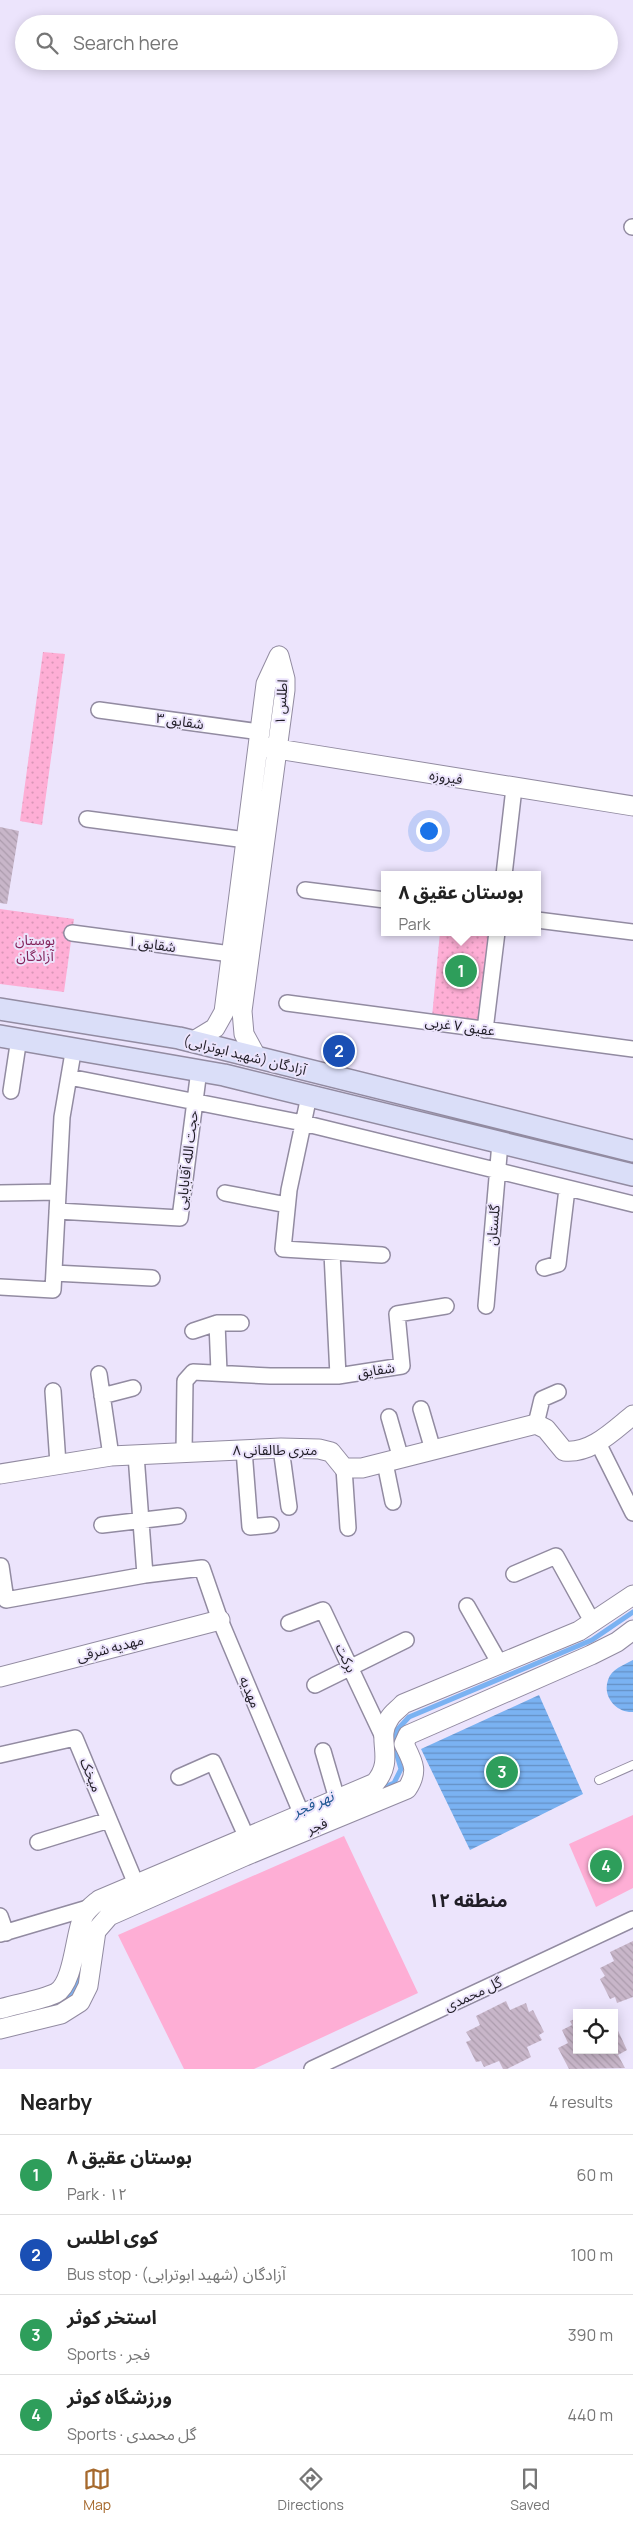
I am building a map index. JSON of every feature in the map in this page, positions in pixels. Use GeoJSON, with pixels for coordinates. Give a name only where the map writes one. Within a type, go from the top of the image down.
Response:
{"type":"FeatureCollection","features":[{"type":"Feature","properties":{"kind":"main road","name":"آزادگان (شهید ابوترابی)"},"geometry":{"type":"LineString","coordinates":[[0,1009],[192,1042],[633,1151]]}},
{"type":"Feature","properties":{"kind":"main road"},"geometry":{"type":"LineString","coordinates":[[17,1038],[34,1014]]}},
{"type":"Feature","properties":{"kind":"main road","name":"آزادگان (شهید ابوترابی)"},"geometry":{"type":"LineString","coordinates":[[17,1038],[199,1070],[633,1175]]}},
{"type":"Feature","properties":{"kind":"street","name":"اطلس ۱"},"geometry":{"type":"LineString","coordinates":[[192,1042],[214,1028],[224,1012],[266,684],[279,656],[285,679],[285,690],[242,1011],[244,1034],[257,1058]]}},
{"type":"Feature","properties":{"kind":"street","name":"شقایق ۳"},"geometry":{"type":"LineString","coordinates":[[99,710],[259,739]]}},
{"type":"Feature","properties":{"kind":"street","name":"فیروزه"},"geometry":{"type":"LineString","coordinates":[[259,739],[277,749],[633,806]]}},
{"type":"Feature","properties":{"kind":"street"},"geometry":{"type":"LineString","coordinates":[[504,871],[514,788]]}},
{"type":"Feature","properties":{"kind":"street"},"geometry":{"type":"LineString","coordinates":[[87,819],[246,840]]}},
{"type":"Feature","properties":{"kind":"street"},"geometry":{"type":"LineString","coordinates":[[304,890],[381,900]]}},
{"type":"Feature","properties":{"kind":"street"},"geometry":{"type":"LineString","coordinates":[[541,920],[633,932]]}},
{"type":"Feature","properties":{"kind":"street","name":"شقایق ۱"},"geometry":{"type":"LineString","coordinates":[[72,933],[231,954]]}},
{"type":"Feature","properties":{"kind":"street"},"geometry":{"type":"LineString","coordinates":[[485,1030],[497,936]]}},
{"type":"Feature","properties":{"kind":"street","name":"عقیق ۷ غربی"},"geometry":{"type":"LineString","coordinates":[[287,1003],[633,1050]]}},
{"type":"Feature","properties":{"kind":"street"},"geometry":{"type":"LineString","coordinates":[[11,1091],[17,1038]]}},
{"type":"Feature","properties":{"kind":"street"},"geometry":{"type":"LineString","coordinates":[[0,1287],[53,1290],[62,1117],[74,1048]]}},
{"type":"Feature","properties":{"kind":"street","name":"حجت الله آقابابایی"},"geometry":{"type":"LineString","coordinates":[[57,1211],[180,1218],[199,1070]]}},
{"type":"Feature","properties":{"kind":"street"},"geometry":{"type":"LineString","coordinates":[[69,1077],[303,1122],[633,1204]]}},
{"type":"Feature","properties":{"kind":"street"},"geometry":{"type":"LineString","coordinates":[[309,1096],[287,1205],[283,1249],[382,1255]]}},
{"type":"Feature","properties":{"kind":"street","name":"گلستان"},"geometry":{"type":"LineString","coordinates":[[486,1306],[500,1143]]}},
{"type":"Feature","properties":{"kind":"street"},"geometry":{"type":"LineString","coordinates":[[544,1268],[558,1264],[567,1189]]}},
{"type":"Feature","properties":{"kind":"street"},"geometry":{"type":"LineString","coordinates":[[0,1192],[58,1192]]}},
{"type":"Feature","properties":{"kind":"street"},"geometry":{"type":"LineString","coordinates":[[225,1193],[287,1205]]}},
{"type":"Feature","properties":{"kind":"street"},"geometry":{"type":"LineString","coordinates":[[184,1452],[185,1381],[193,1372],[270,1376],[338,1376],[332,1253]]}},
{"type":"Feature","properties":{"kind":"street"},"geometry":{"type":"LineString","coordinates":[[54,1273],[152,1278]]}},
{"type":"Feature","properties":{"kind":"street","name":"شقایق"},"geometry":{"type":"LineString","coordinates":[[338,1376],[402,1366],[396,1314],[446,1306]]}},
{"type":"Feature","properties":{"kind":"street"},"geometry":{"type":"LineString","coordinates":[[217,1323],[219,1372]]}},
{"type":"Feature","properties":{"kind":"street"},"geometry":{"type":"LineString","coordinates":[[193,1331],[217,1323],[241,1323]]}},
{"type":"Feature","properties":{"kind":"street"},"geometry":{"type":"LineString","coordinates":[[99,1374],[111,1456]]}},
{"type":"Feature","properties":{"kind":"street"},"geometry":{"type":"LineString","coordinates":[[102,1396],[133,1388]]}},
{"type":"Feature","properties":{"kind":"street"},"geometry":{"type":"LineString","coordinates":[[53,1391],[58,1464]]}},
{"type":"Feature","properties":{"kind":"street"},"geometry":{"type":"LineString","coordinates":[[536,1424],[542,1399],[558,1392]]}},
{"type":"Feature","properties":{"kind":"street"},"geometry":{"type":"LineString","coordinates":[[422,1409],[433,1450]]}},
{"type":"Feature","properties":{"kind":"street"},"geometry":{"type":"LineString","coordinates":[[348,1528],[344,1468],[362,1468],[393,1461],[536,1424],[546,1429],[564,1451],[576,1452],[598,1443],[633,1415]]}},
{"type":"Feature","properties":{"kind":"street"},"geometry":{"type":"LineString","coordinates":[[389,1417],[393,1461],[393,1502]]}},
{"type":"Feature","properties":{"kind":"street"},"geometry":{"type":"LineString","coordinates":[[598,1443],[633,1513]]}},
{"type":"Feature","properties":{"kind":"street"},"geometry":{"type":"LineString","coordinates":[[281,1448],[289,1507]]}},
{"type":"Feature","properties":{"kind":"street","name":"۸ متری طالقانی"},"geometry":{"type":"LineString","coordinates":[[0,1474],[111,1456],[281,1448],[319,1449],[331,1452],[344,1468]]}},
{"type":"Feature","properties":{"kind":"street"},"geometry":{"type":"LineString","coordinates":[[244,1450],[250,1527],[271,1525]]}},
{"type":"Feature","properties":{"kind":"street"},"geometry":{"type":"LineString","coordinates":[[1,1566],[6,1600],[145,1575],[136,1455]]}},
{"type":"Feature","properties":{"kind":"street"},"geometry":{"type":"LineString","coordinates":[[102,1525],[178,1516]]}},
{"type":"Feature","properties":{"kind":"street"},"geometry":{"type":"LineString","coordinates":[[514,1574],[556,1556],[593,1622]]}},
{"type":"Feature","properties":{"kind":"street","name":"مهدیه"},"geometry":{"type":"LineString","coordinates":[[145,1575],[202,1568],[220,1620],[302,1815]]}},
{"type":"Feature","properties":{"kind":"street","name":"فجر"},"geometry":{"type":"LineString","coordinates":[[88,1908],[99,1900],[375,1783],[384,1773],[386,1763],[384,1739],[388,1719],[404,1704],[579,1631],[633,1595]]}},
{"type":"Feature","properties":{"kind":"street"},"geometry":{"type":"LineString","coordinates":[[467,1606],[500,1664]]}},
{"type":"Feature","properties":{"kind":"street","name":"برکت"},"geometry":{"type":"LineString","coordinates":[[289,1623],[323,1610],[384,1739]]}},
{"type":"Feature","properties":{"kind":"street","name":"مهدیه شرقی"},"geometry":{"type":"LineString","coordinates":[[0,1677],[220,1620]]}},
{"type":"Feature","properties":{"kind":"street","name":"فجر"},"geometry":{"type":"LineString","coordinates":[[0,2029],[61,2014],[80,2002],[88,1986],[96,1932],[109,1916],[245,1856],[407,1789],[413,1779],[414,1764],[404,1744],[408,1735],[591,1655],[617,1642],[633,1630]]}},
{"type":"Feature","properties":{"kind":"street"},"geometry":{"type":"LineString","coordinates":[[315,1684],[406,1640]]}},
{"type":"Feature","properties":{"kind":"street","name":"میخک"},"geometry":{"type":"LineString","coordinates":[[0,1756],[75,1738],[136,1884]]}},
{"type":"Feature","properties":{"kind":"street"},"geometry":{"type":"LineString","coordinates":[[323,1750],[337,1800]]}},
{"type":"Feature","properties":{"kind":"street"},"geometry":{"type":"LineString","coordinates":[[179,1777],[213,1762],[247,1838]]}},
{"type":"Feature","properties":{"kind":"street"},"geometry":{"type":"LineString","coordinates":[[38,1842],[109,1820]]}},
{"type":"Feature","properties":{"kind":"street"},"geometry":{"type":"LineString","coordinates":[[0,1916],[3,1933],[88,1908]]}},
{"type":"Feature","properties":{"kind":"street"},"geometry":{"type":"LineString","coordinates":[[0,2008],[57,1992],[64,1984],[71,1966],[83,1918],[88,1908]]}},
{"type":"Feature","properties":{"kind":"street","name":"گل محمدی"},"geometry":{"type":"LineString","coordinates":[[312,2069],[633,1919]]}},
{"type":"Feature","properties":{"kind":"lane"},"geometry":{"type":"LineString","coordinates":[[599,1780],[633,1765]]}},
{"type":"Feature","properties":{"kind":"green space"},"geometry":{"type":"Polygon","coordinates":[[[43,652],[65,654],[42,825],[20,821],[43,652]]]}},
{"type":"Feature","properties":{"kind":"green space","name":"بوستان آزادگان"},"geometry":{"type":"Polygon","coordinates":[[[0,909],[74,919],[64,992],[0,984],[0,909]]]}},
{"type":"Feature","properties":{"kind":"green space"},"geometry":{"type":"Polygon","coordinates":[[[440,936],[490,936],[480,1021],[432,1017],[440,936]]]}},
{"type":"Feature","properties":{"kind":"green space"},"geometry":{"type":"Polygon","coordinates":[[[633,1815],[633,1888],[596,1907],[569,1844],[633,1815]]]}},
{"type":"Feature","properties":{"kind":"green space"},"geometry":{"type":"Polygon","coordinates":[[[344,1836],[418,1993],[254,2069],[184,2069],[118,1935],[344,1836]]]}},
{"type":"Feature","properties":{"kind":"water"},"geometry":{"type":"Polygon","coordinates":[[[633,1660],[633,1712],[627,1712],[612,1703],[607,1692],[607,1686],[612,1673],[633,1660]]]}},
{"type":"Feature","properties":{"kind":"water"},"geometry":{"type":"Polygon","coordinates":[[[539,1695],[583,1794],[470,1850],[421,1749],[539,1695]]]}},
{"type":"Feature","properties":{"kind":"building"},"geometry":{"type":"Polygon","coordinates":[[[0,827],[19,831],[7,904],[0,903],[0,827]]]}},
{"type":"Feature","properties":{"kind":"building"},"geometry":{"type":"Polygon","coordinates":[[[633,1941],[633,1997],[617,2003],[615,1997],[610,1999],[600,1979],[605,1976],[600,1968],[614,1961],[610,1952],[633,1941]]]}},
{"type":"Feature","properties":{"kind":"building"},"geometry":{"type":"Polygon","coordinates":[[[506,2001],[510,2010],[526,2003],[529,2012],[533,2010],[544,2032],[539,2035],[542,2040],[527,2047],[531,2057],[507,2069],[503,2069],[499,2061],[484,2067],[481,2061],[476,2062],[466,2042],[471,2040],[466,2032],[480,2025],[476,2016],[506,2001]]]}},
{"type":"Feature","properties":{"kind":"building"},"geometry":{"type":"Polygon","coordinates":[[[573,2020],[573,2054],[618,2054],[618,2031],[627,2050],[618,2055],[625,2068],[569,2069],[558,2048],[568,2043],[562,2030],[572,2025],[570,2021],[573,2020]]]}},
{"type":"Feature","properties":{"kind":"waterway","name":"نهر فجر"},"geometry":{"type":"LineString","coordinates":[[377,1790],[394,1783],[401,1769],[395,1748],[397,1730],[409,1717],[592,1640],[633,1612]]}},
{"type":"Feature","properties":{"kind":"waterway","name":"نهر فجر"},"geometry":{"type":"LineString","coordinates":[[47,2006],[68,1996],[78,1979],[83,1963]]}},
{"type":"Feature","properties":{"kind":"place","name":"بوستان عقیق ۸"},"geometry":{"type":"Point","coordinates":[461,971]}},
{"type":"Feature","properties":{"kind":"place","name":"کوی اطلس"},"geometry":{"type":"Point","coordinates":[339,1051]}},
{"type":"Feature","properties":{"kind":"place","name":"استخر کوثر"},"geometry":{"type":"Point","coordinates":[502,1772]}},
{"type":"Feature","properties":{"kind":"place","name":"ورزشگاه کوثر"},"geometry":{"type":"Point","coordinates":[606,1866]}},
{"type":"Feature","properties":{"kind":"district","name":"منطقه ۱۲"},"geometry":{"type":"Point","coordinates":[468,1900]}}]}
